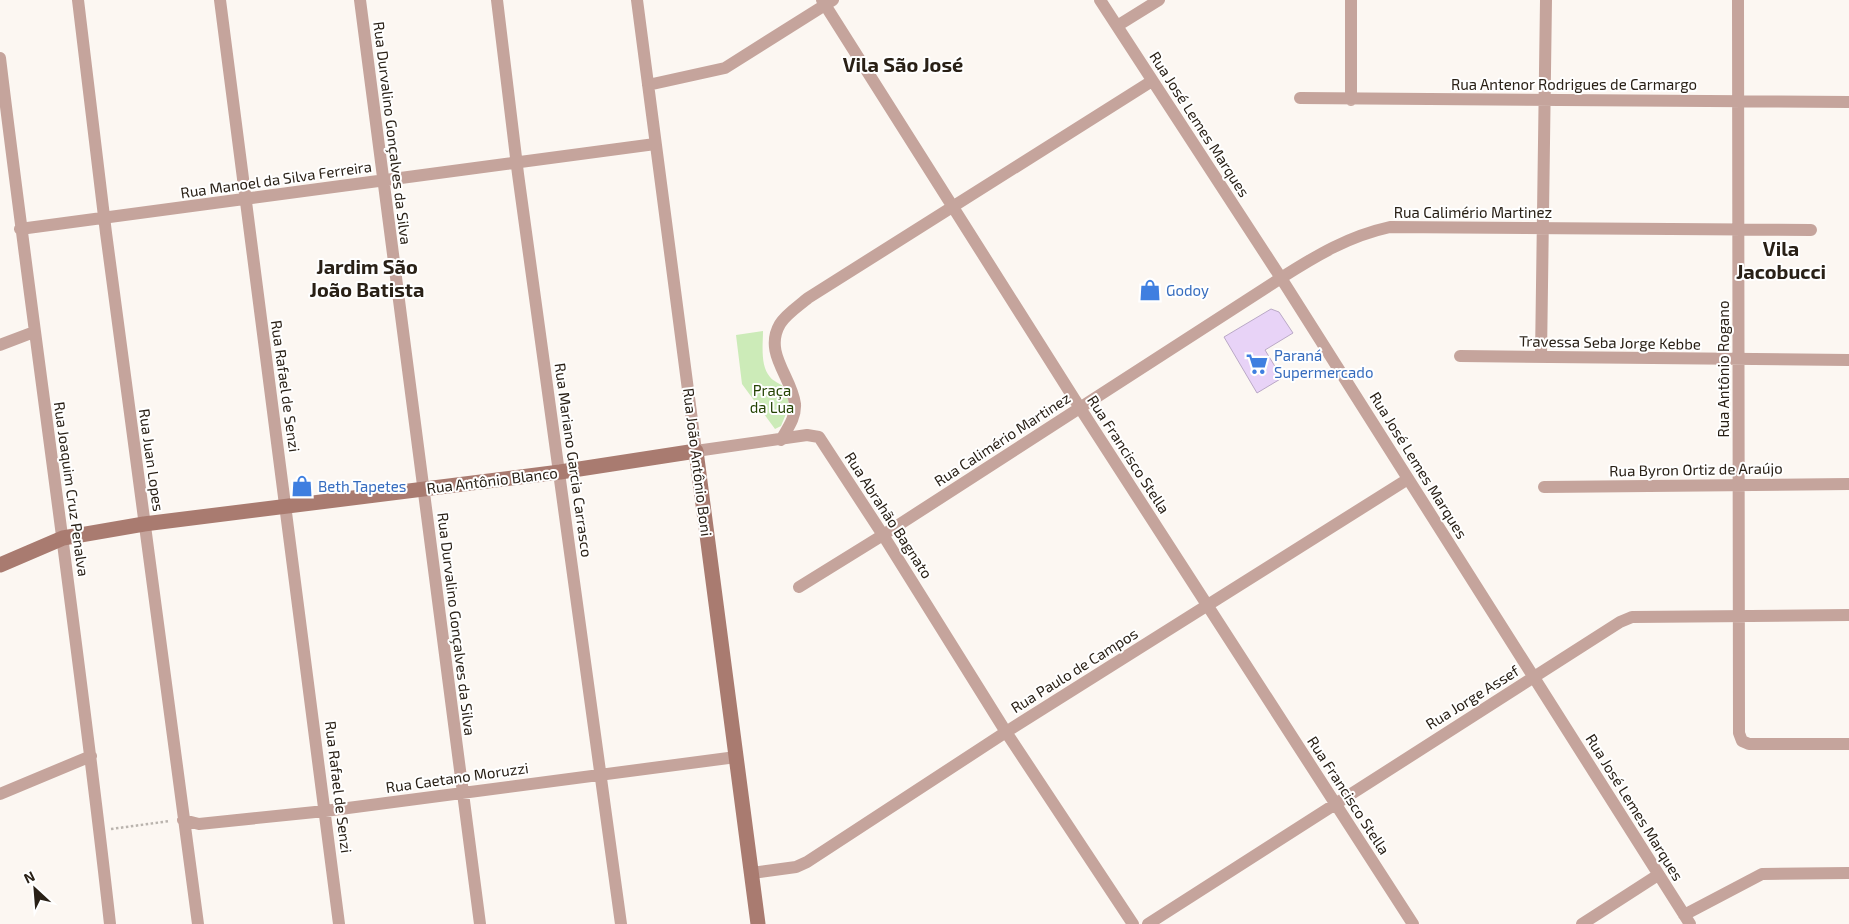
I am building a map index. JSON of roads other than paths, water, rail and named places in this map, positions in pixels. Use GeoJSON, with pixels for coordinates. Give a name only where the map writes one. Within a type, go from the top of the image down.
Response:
{"type":"FeatureCollection","features":[{"type":"Feature","properties":{"kind":"street","name":"Rua Juan Lopes"},"geometry":{"type":"LineString","coordinates":[[78,0],[104,219],[198,924]]}},
{"type":"Feature","properties":{"kind":"street","name":"Rua Rafael de Senzi"},"geometry":{"type":"LineString","coordinates":[[220,0],[326,811],[339,924]]}},
{"type":"Feature","properties":{"kind":"street","name":"Rua Durvalino Gonçalves da Silva"},"geometry":{"type":"LineString","coordinates":[[360,0],[480,924]]}},
{"type":"Feature","properties":{"kind":"street","name":"Rua Mariano Garcia Carrasco"},"geometry":{"type":"LineString","coordinates":[[497,0],[517,163],[621,924]]}},
{"type":"Feature","properties":{"kind":"street","name":"Rua João Antônio Boni"},"geometry":{"type":"LineString","coordinates":[[637,0],[758,924]]}},
{"type":"Feature","properties":{"kind":"street","name":"Rua José Lemes Marques"},"geometry":{"type":"LineString","coordinates":[[1100,0],[1281,278],[1687,919]]}},
{"type":"Feature","properties":{"kind":"street"},"geometry":{"type":"LineString","coordinates":[[1117,26],[1159,0]]}},
{"type":"Feature","properties":{"kind":"street"},"geometry":{"type":"LineString","coordinates":[[1351,0],[1351,100]]}},
{"type":"Feature","properties":{"kind":"street"},"geometry":{"type":"LineString","coordinates":[[1541,357],[1546,0]]}},
{"type":"Feature","properties":{"kind":"street","name":"Rua Antônio Rogano"},"geometry":{"type":"LineString","coordinates":[[1738,0],[1738,614],[1740,739],[1749,744],[1849,744]]}},
{"type":"Feature","properties":{"kind":"street"},"geometry":{"type":"LineString","coordinates":[[648,85],[725,68],[827,2]]}},
{"type":"Feature","properties":{"kind":"street","name":"Rua Francisco Stella"},"geometry":{"type":"LineString","coordinates":[[827,2],[1080,408],[1412,924]]}},
{"type":"Feature","properties":{"kind":"street","name":"Rua Joaquim Cruz Penalva"},"geometry":{"type":"LineString","coordinates":[[0,58],[20,229],[91,756],[110,924]]}},
{"type":"Feature","properties":{"kind":"street"},"geometry":{"type":"LineString","coordinates":[[781,440],[792,421],[794,404],[776,354],[776,333],[781,322],[808,298],[954,208],[1152,81]]}},
{"type":"Feature","properties":{"kind":"street","name":"Rua Antenor Rodrigues de Carmargo"},"geometry":{"type":"LineString","coordinates":[[1300,98],[1351,100],[1739,100],[1849,102]]}},
{"type":"Feature","properties":{"kind":"street","name":"Rua Manoel da Silva Ferreira"},"geometry":{"type":"LineString","coordinates":[[20,229],[656,144]]}},
{"type":"Feature","properties":{"kind":"street","name":"Rua Calimério Martinez"},"geometry":{"type":"LineString","coordinates":[[799,587],[884,535],[1281,278],[1339,243],[1364,233],[1390,227],[1739,231],[1812,230]]}},
{"type":"Feature","properties":{"kind":"street"},"geometry":{"type":"LineString","coordinates":[[0,344],[34,332]]}},
{"type":"Feature","properties":{"kind":"street","name":"Travessa Seba Jorge Kebbe"},"geometry":{"type":"LineString","coordinates":[[1460,356],[1739,361],[1849,360]]}},
{"type":"Feature","properties":{"kind":"street","name":"Rua Abrahão Bagnato"},"geometry":{"type":"LineString","coordinates":[[781,440],[807,435],[819,437],[884,535],[1006,732],[1133,924]]}},
{"type":"Feature","properties":{"kind":"street","name":"Rua Antônio Blanco"},"geometry":{"type":"LineString","coordinates":[[0,565],[63,538],[144,524],[560,472],[781,440]]}},
{"type":"Feature","properties":{"kind":"street","name":"Rua Paulo de Campos"},"geometry":{"type":"LineString","coordinates":[[752,872],[796,867],[807,862],[1006,732],[1408,479]]}},
{"type":"Feature","properties":{"kind":"street","name":"Rua Byron Ortiz de Araújo"},"geometry":{"type":"LineString","coordinates":[[1544,487],[1849,484]]}},
{"type":"Feature","properties":{"kind":"street","name":"Rua Jorge Assef"},"geometry":{"type":"LineString","coordinates":[[1148,924],[1620,622],[1632,617],[1738,614],[1849,615]]}},
{"type":"Feature","properties":{"kind":"street"},"geometry":{"type":"LineString","coordinates":[[0,794],[91,756]]}},
{"type":"Feature","properties":{"kind":"street","name":"Rua Caetano Moruzzi"},"geometry":{"type":"LineString","coordinates":[[184,820],[199,824],[326,811],[736,757]]}},
{"type":"Feature","properties":{"kind":"street"},"geometry":{"type":"LineString","coordinates":[[1582,924],[1658,874]]}},
{"type":"Feature","properties":{"kind":"street"},"geometry":{"type":"LineString","coordinates":[[1687,919],[1762,874],[1849,874]]}},
{"type":"Feature","properties":{"kind":"place","name":"Godoy"},"geometry":{"type":"Point","coordinates":[1150,290]}},
{"type":"Feature","properties":{"kind":"place","name":"Paraná Supermercado"},"geometry":{"type":"Point","coordinates":[1257,364]}},
{"type":"Feature","properties":{"kind":"place","name":"Beth Tapetes"},"geometry":{"type":"Point","coordinates":[302,486]}},
{"type":"Feature","properties":{"kind":"district","name":"Vila São José"},"geometry":{"type":"Point","coordinates":[903,64]}},
{"type":"Feature","properties":{"kind":"district","name":"Vila Jacobucci"},"geometry":{"type":"Point","coordinates":[1781,260]}},
{"type":"Feature","properties":{"kind":"district","name":"Jardim São João Batista"},"geometry":{"type":"Point","coordinates":[367,278]}},
{"type":"Feature","properties":{"kind":"park label","name":"Praça da Lua"},"geometry":{"type":"Point","coordinates":[772,398]}}]}
